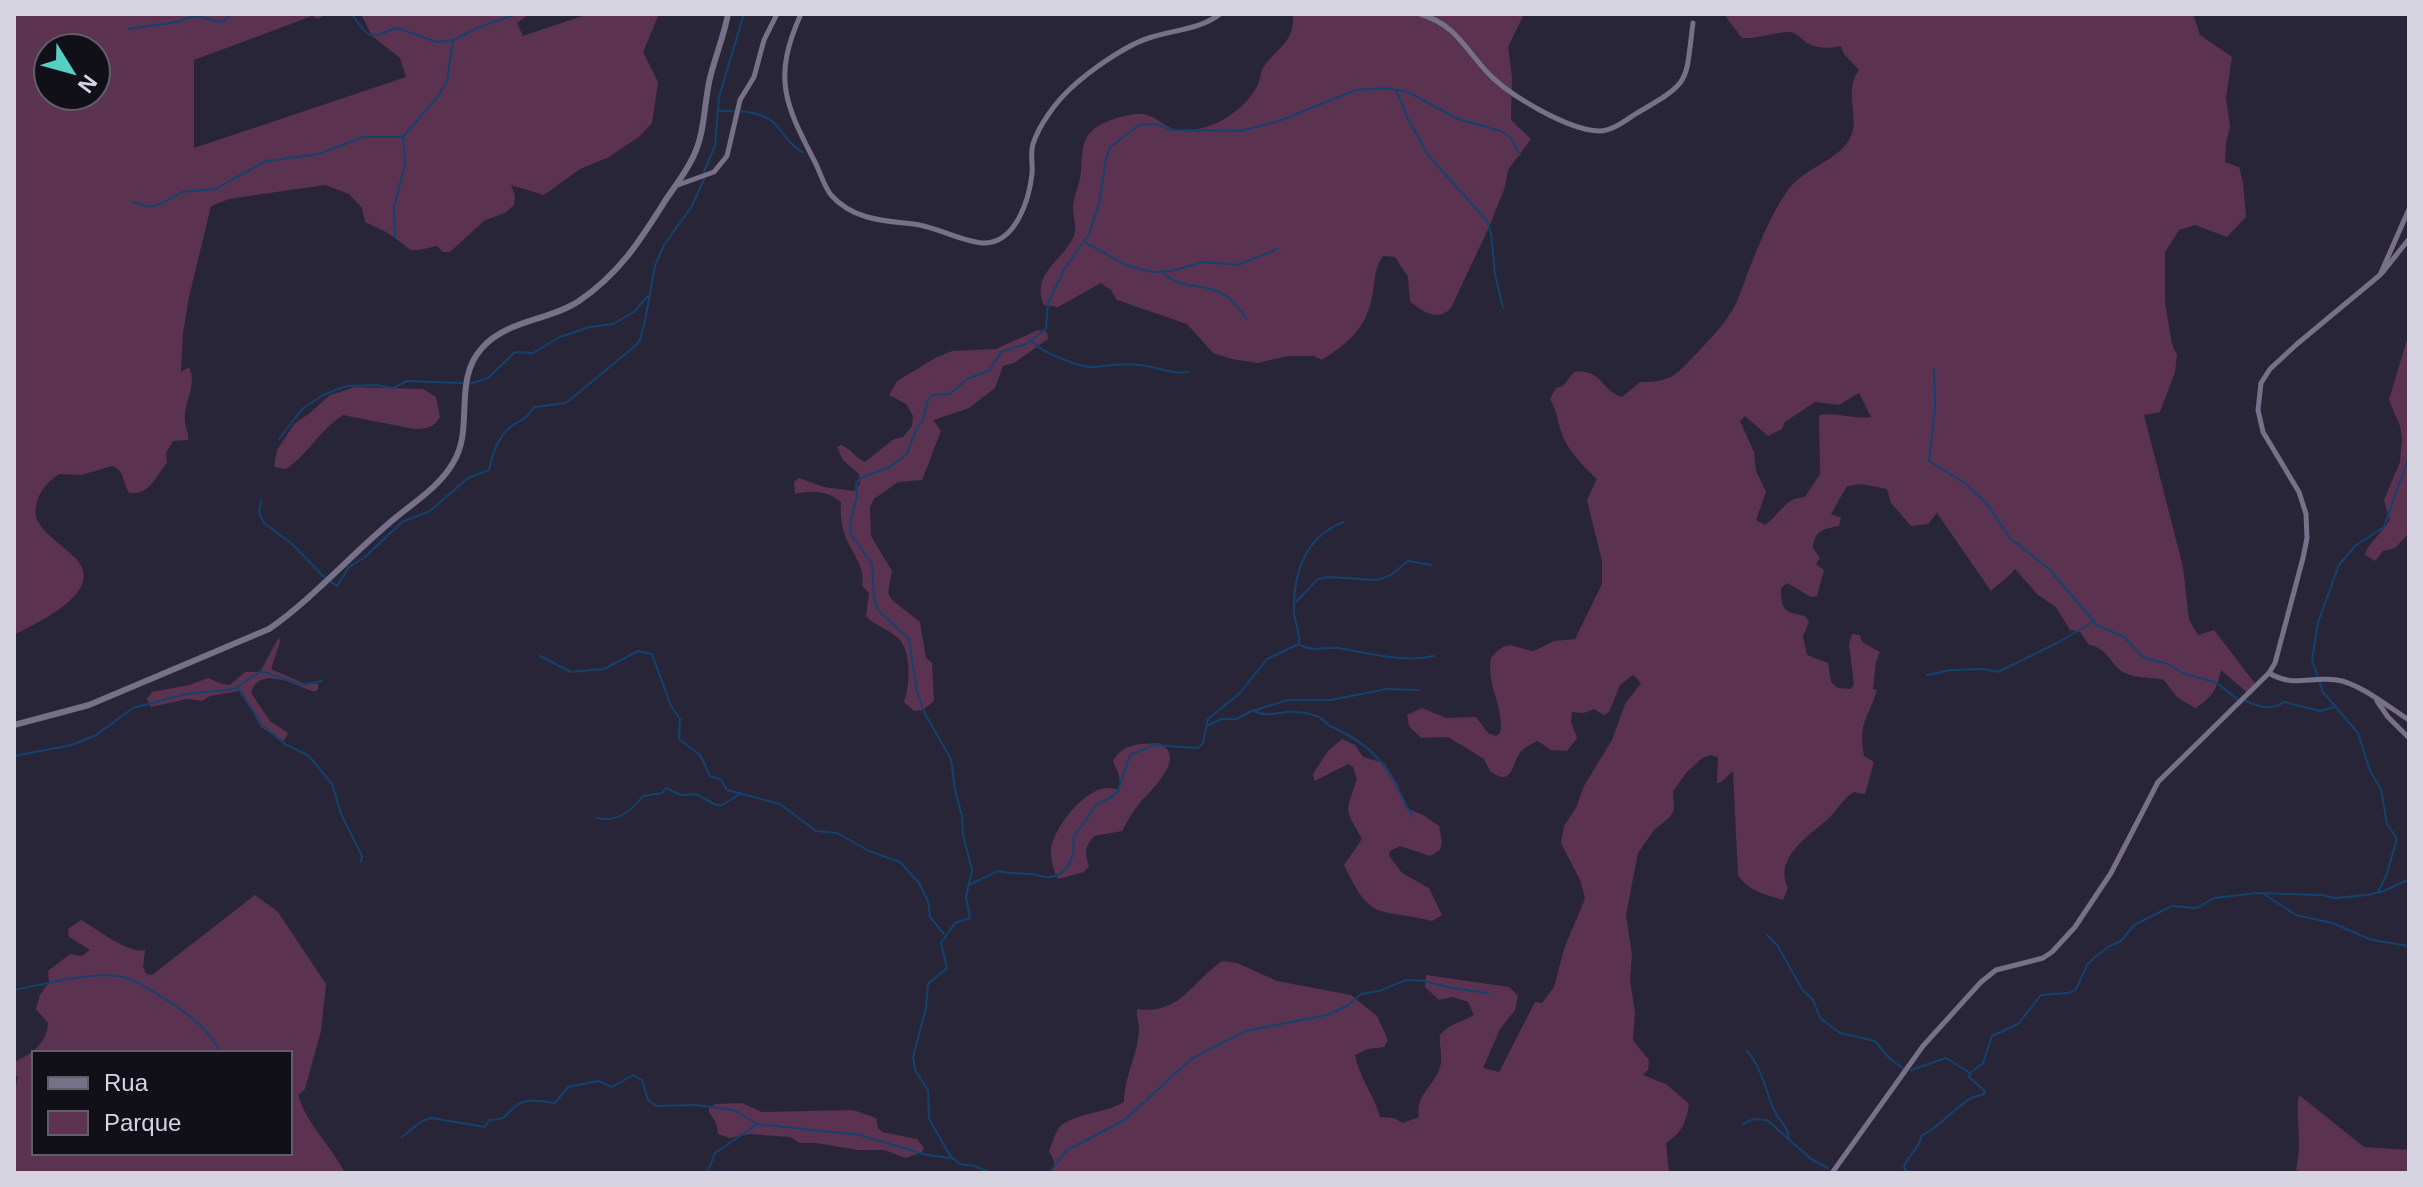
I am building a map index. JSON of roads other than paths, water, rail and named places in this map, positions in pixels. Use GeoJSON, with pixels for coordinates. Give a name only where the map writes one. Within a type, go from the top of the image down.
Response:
{"type":"FeatureCollection","features":[{"type":"Feature","properties":{"kind":"street"},"geometry":{"type":"LineString","coordinates":[[14,725],[73,710],[261,634],[290,614],[437,483],[454,463],[462,437],[465,381],[480,349],[507,329],[566,309],[606,281],[630,255],[689,166],[699,142],[710,77],[728,14]]}},
{"type":"Feature","properties":{"kind":"street"},"geometry":{"type":"LineString","coordinates":[[675,186],[714,172],[727,156],[740,100],[754,77],[764,40],[777,14]]}},
{"type":"Feature","properties":{"kind":"street"},"geometry":{"type":"LineString","coordinates":[[801,14],[787,53],[784,92],[791,115],[832,195],[863,217],[940,229],[985,243],[1005,237],[1014,227],[1030,190],[1032,148],[1037,135],[1071,88],[1121,52],[1147,38],[1206,23],[1220,14]]}},
{"type":"Feature","properties":{"kind":"street"},"geometry":{"type":"LineString","coordinates":[[1420,14],[1449,27],[1487,71],[1524,102],[1597,131],[1618,125],[1680,86],[1687,69],[1693,23]]}},
{"type":"Feature","properties":{"kind":"street"},"geometry":{"type":"LineString","coordinates":[[2380,275],[2409,209]]}},
{"type":"Feature","properties":{"kind":"street"},"geometry":{"type":"LineString","coordinates":[[1832,1173],[1923,1046],[1981,982],[1996,970],[2043,958],[2075,927],[2111,873],[2158,782],[2269,673],[2279,653],[2307,538],[2306,514],[2299,492],[2263,432],[2258,410],[2261,383],[2270,369],[2297,344],[2380,275],[2409,239]]}},
{"type":"Feature","properties":{"kind":"street"},"geometry":{"type":"LineString","coordinates":[[2269,673],[2287,682],[2339,680],[2365,691],[2409,738]]}},
{"type":"Feature","properties":{"kind":"street"},"geometry":{"type":"LineString","coordinates":[[2376,701],[2409,720]]}},
{"type":"Feature","properties":{"kind":"waterway"},"geometry":{"type":"LineString","coordinates":[[129,29],[195,16],[222,22],[232,14]]}},
{"type":"Feature","properties":{"kind":"waterway"},"geometry":{"type":"LineString","coordinates":[[352,14],[367,34],[376,35],[397,28],[437,42],[454,40],[516,14]]}},
{"type":"Feature","properties":{"kind":"waterway"},"geometry":{"type":"LineString","coordinates":[[704,172],[715,145],[719,97],[744,14]]}},
{"type":"Feature","properties":{"kind":"waterway"},"geometry":{"type":"LineString","coordinates":[[395,238],[394,207],[405,164],[403,137],[447,81],[453,40]]}},
{"type":"Feature","properties":{"kind":"waterway"},"geometry":{"type":"LineString","coordinates":[[990,1173],[960,1164],[951,1157],[929,1119],[928,1090],[915,1070],[913,1057],[926,1008],[928,984],[947,968],[941,943],[955,923],[970,918],[966,897],[972,870],[951,759],[925,714],[917,692],[909,639],[878,610],[872,564],[850,533],[857,496],[856,483],[890,467],[907,454],[932,395],[950,394],[967,379],[990,370],[1001,352],[1026,344],[1046,329],[1048,303],[1064,270],[1089,234],[1099,204],[1110,147],[1139,125],[1155,124],[1172,130],[1240,131],[1279,121],[1356,90],[1386,88],[1408,92],[1458,119],[1501,131],[1511,138],[1520,155]]}},
{"type":"Feature","properties":{"kind":"waterway"},"geometry":{"type":"LineString","coordinates":[[1396,90],[1428,155],[1487,221],[1503,308]]}},
{"type":"Feature","properties":{"kind":"waterway"},"geometry":{"type":"LineString","coordinates":[[719,111],[749,112],[770,119],[802,152]]}},
{"type":"Feature","properties":{"kind":"waterway"},"geometry":{"type":"LineString","coordinates":[[132,202],[149,207],[182,192],[215,189],[266,161],[319,154],[363,137],[403,137]]}},
{"type":"Feature","properties":{"kind":"waterway"},"geometry":{"type":"LineString","coordinates":[[331,582],[337,586],[349,567],[365,557],[402,522],[430,511],[468,478],[489,470],[493,453],[502,437],[534,407],[566,403],[635,346],[640,340],[645,321],[655,266],[664,245],[692,206],[704,179]]}},
{"type":"Feature","properties":{"kind":"waterway"},"geometry":{"type":"LineString","coordinates":[[1086,243],[1126,265],[1152,272],[1171,271],[1204,262],[1238,265],[1277,249]]}},
{"type":"Feature","properties":{"kind":"waterway"},"geometry":{"type":"LineString","coordinates":[[1163,273],[1183,284],[1223,294],[1247,319]]}},
{"type":"Feature","properties":{"kind":"waterway"},"geometry":{"type":"LineString","coordinates":[[469,384],[488,378],[515,352],[533,353],[560,337],[590,327],[613,324],[634,312],[648,296]]}},
{"type":"Feature","properties":{"kind":"waterway"},"geometry":{"type":"LineString","coordinates":[[1032,342],[1062,359],[1089,367],[1133,364],[1188,372]]}},
{"type":"Feature","properties":{"kind":"waterway"},"geometry":{"type":"LineString","coordinates":[[1934,369],[1935,407],[1929,461],[1966,484],[1988,505],[2010,538],[2049,569],[2097,625],[2124,637],[2143,657],[2217,683],[2237,699]]}},
{"type":"Feature","properties":{"kind":"waterway"},"geometry":{"type":"LineString","coordinates":[[279,439],[302,409],[323,395],[346,386],[393,388],[407,381],[462,383]]}},
{"type":"Feature","properties":{"kind":"waterway"},"geometry":{"type":"LineString","coordinates":[[2378,892],[2397,839],[2387,824],[2381,789],[2370,771],[2358,733],[2323,692],[2312,660],[2318,622],[2339,565],[2355,546],[2384,527],[2409,456]]}},
{"type":"Feature","properties":{"kind":"waterway"},"geometry":{"type":"LineString","coordinates":[[261,500],[259,513],[264,523],[292,544],[324,577]]}},
{"type":"Feature","properties":{"kind":"waterway"},"geometry":{"type":"LineString","coordinates":[[1299,643],[1294,613],[1299,571],[1304,558],[1320,537],[1344,522]]}},
{"type":"Feature","properties":{"kind":"waterway"},"geometry":{"type":"LineString","coordinates":[[1296,602],[1318,579],[1377,580],[1391,575],[1408,561],[1431,565]]}},
{"type":"Feature","properties":{"kind":"waterway"},"geometry":{"type":"LineString","coordinates":[[1927,675],[1951,670],[1998,672],[2093,622]]}},
{"type":"Feature","properties":{"kind":"waterway"},"geometry":{"type":"LineString","coordinates":[[969,885],[998,871],[1049,877],[1062,873],[1072,857],[1073,838],[1097,804],[1118,791],[1130,755],[1154,745],[1198,748],[1203,743],[1208,719],[1239,694],[1267,659],[1299,644]]}},
{"type":"Feature","properties":{"kind":"waterway"},"geometry":{"type":"LineString","coordinates":[[1300,645],[1398,658],[1434,656]]}},
{"type":"Feature","properties":{"kind":"waterway"},"geometry":{"type":"LineString","coordinates":[[540,656],[571,672],[604,669],[638,651],[652,654],[671,706],[680,719],[679,739],[700,755],[710,776],[721,780],[727,790],[780,804],[816,831],[837,833],[869,851],[900,862],[919,883],[928,901],[930,917],[944,934]]}},
{"type":"Feature","properties":{"kind":"waterway"},"geometry":{"type":"LineString","coordinates":[[14,756],[72,745],[96,735],[133,708],[186,694],[234,689],[261,671],[302,685],[322,681]]}},
{"type":"Feature","properties":{"kind":"waterway"},"geometry":{"type":"LineString","coordinates":[[238,688],[262,725],[285,744],[309,756],[332,784],[341,814],[362,856],[361,862]]}},
{"type":"Feature","properties":{"kind":"waterway"},"geometry":{"type":"LineString","coordinates":[[1209,725],[1221,719],[1236,719],[1288,700],[1331,700],[1387,689],[1419,690]]}},
{"type":"Feature","properties":{"kind":"waterway"},"geometry":{"type":"LineString","coordinates":[[2246,701],[2265,707],[2284,702],[2320,711],[2335,707]]}},
{"type":"Feature","properties":{"kind":"waterway"},"geometry":{"type":"LineString","coordinates":[[1254,711],[1313,715],[1361,743],[1389,773],[1412,816]]}},
{"type":"Feature","properties":{"kind":"waterway"},"geometry":{"type":"LineString","coordinates":[[596,818],[617,817],[643,796],[662,793],[666,788],[681,795],[696,794],[716,805],[722,805],[740,794]]}},
{"type":"Feature","properties":{"kind":"waterway"},"geometry":{"type":"LineString","coordinates":[[1970,1073],[1983,1063],[1992,1036],[2018,1024],[2041,995],[2069,993],[2076,989],[2087,965],[2095,957],[2121,941],[2134,925],[2172,906],[2197,908],[2214,898],[2258,893],[2335,898],[2367,895],[2409,879]]}},
{"type":"Feature","properties":{"kind":"waterway"},"geometry":{"type":"LineString","coordinates":[[2264,894],[2296,915],[2332,923],[2372,940],[2409,946]]}},
{"type":"Feature","properties":{"kind":"waterway"},"geometry":{"type":"LineString","coordinates":[[1767,935],[1777,945],[1802,989],[1813,1000],[1820,1018],[1840,1033],[1875,1041],[1891,1060],[1903,1068]]}},
{"type":"Feature","properties":{"kind":"waterway"},"geometry":{"type":"LineString","coordinates":[[14,990],[94,976],[127,978],[187,1014],[206,1031],[220,1051]]}},
{"type":"Feature","properties":{"kind":"waterway"},"geometry":{"type":"LineString","coordinates":[[1049,1173],[1066,1151],[1126,1119],[1191,1059],[1245,1031],[1327,1015],[1347,1006],[1361,994],[1379,991],[1406,980],[1488,993]]}},
{"type":"Feature","properties":{"kind":"waterway"},"geometry":{"type":"LineString","coordinates":[[1747,1051],[1760,1072],[1774,1110],[1789,1138]]}},
{"type":"Feature","properties":{"kind":"waterway"},"geometry":{"type":"LineString","coordinates":[[1907,1173],[1904,1167],[1922,1135],[1985,1091],[1969,1077],[1970,1073],[1946,1058],[1911,1070]]}},
{"type":"Feature","properties":{"kind":"waterway"},"geometry":{"type":"LineString","coordinates":[[402,1137],[422,1121],[431,1118],[485,1127],[489,1120],[503,1118],[520,1103],[555,1103],[568,1087],[598,1081],[612,1087],[633,1075],[642,1080],[648,1100],[656,1106],[696,1105],[734,1110],[757,1124],[860,1135],[927,1155],[950,1158]]}},
{"type":"Feature","properties":{"kind":"waterway"},"geometry":{"type":"LineString","coordinates":[[1743,1124],[1754,1119],[1767,1120],[1811,1159],[1828,1168]]}},
{"type":"Feature","properties":{"kind":"waterway"},"geometry":{"type":"LineString","coordinates":[[707,1173],[715,1153],[756,1125]]}}]}
